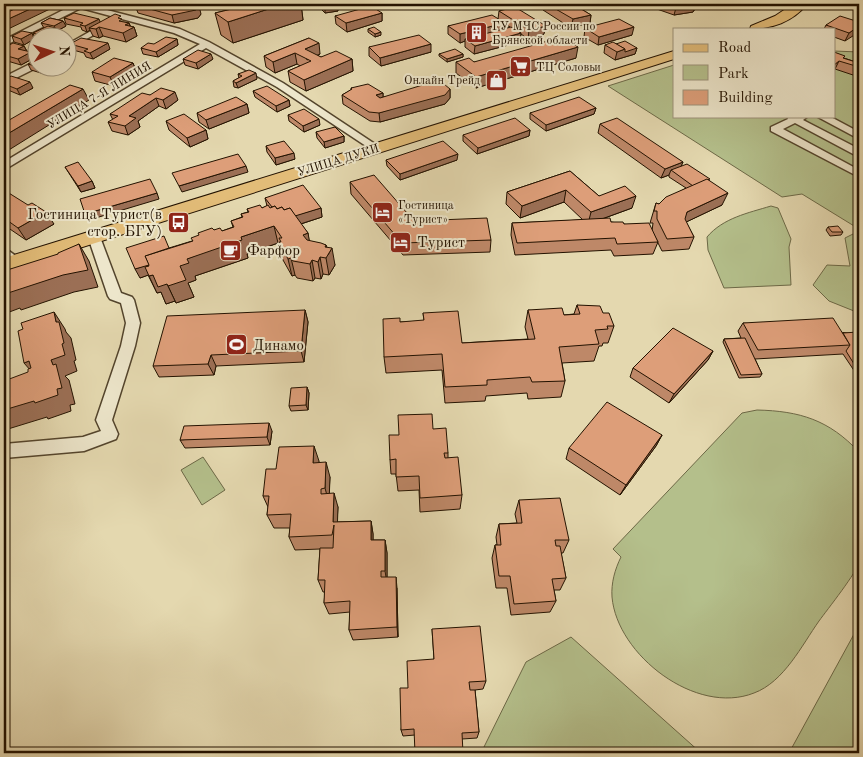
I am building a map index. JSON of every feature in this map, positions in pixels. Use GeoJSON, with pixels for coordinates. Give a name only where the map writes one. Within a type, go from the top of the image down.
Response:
{"type":"FeatureCollection","features":[{"type":"Feature","properties":{"kind":"main road"},"geometry":{"type":"LineString","coordinates":[[758,28],[780,19],[801,4]]}},
{"type":"Feature","properties":{"kind":"main road","name":"УЛИЦА ДУКИ"},"geometry":{"type":"LineString","coordinates":[[7,260],[94,237],[673,55]]}},
{"type":"Feature","properties":{"kind":"street"},"geometry":{"type":"LineString","coordinates":[[4,43],[78,4],[126,16],[177,31],[206,44],[280,85],[376,148]]}},
{"type":"Feature","properties":{"kind":"street"},"geometry":{"type":"LineString","coordinates":[[78,42],[126,16]]}},
{"type":"Feature","properties":{"kind":"street","name":"УЛИЦА 7-Я ЛИНИЯ"},"geometry":{"type":"LineString","coordinates":[[4,167],[206,44]]}},
{"type":"Feature","properties":{"kind":"street"},"geometry":{"type":"LineString","coordinates":[[4,81],[28,68]]}},
{"type":"Feature","properties":{"kind":"street"},"geometry":{"type":"LineString","coordinates":[[794,118],[775,128],[859,174]]}},
{"type":"Feature","properties":{"kind":"street"},"geometry":{"type":"LineString","coordinates":[[798,118],[859,153]]}},
{"type":"Feature","properties":{"kind":"street"},"geometry":{"type":"LineString","coordinates":[[825,118],[859,136]]}},
{"type":"Feature","properties":{"kind":"street"},"geometry":{"type":"LineString","coordinates":[[4,451],[84,444],[110,434],[104,420],[128,346],[133,323],[131,308],[127,300],[115,296],[94,237]]}},
{"type":"Feature","properties":{"kind":"green space"},"geometry":{"type":"Polygon","coordinates":[[[836,51],[859,52],[859,229],[802,194],[782,197],[608,86],[673,65],[673,118],[836,118],[836,51]]]}},
{"type":"Feature","properties":{"kind":"green space"},"geometry":{"type":"Polygon","coordinates":[[[771,206],[778,208],[791,239],[789,247],[791,285],[724,288],[708,250],[707,237],[713,230],[728,221],[771,206]]]}},
{"type":"Feature","properties":{"kind":"green space"},"geometry":{"type":"Polygon","coordinates":[[[853,234],[859,238],[859,313],[829,301],[813,285],[827,265],[850,266],[845,238],[853,234]]]}},
{"type":"Feature","properties":{"kind":"green space"},"geometry":{"type":"Polygon","coordinates":[[[757,410],[787,412],[813,419],[836,432],[859,452],[859,562],[848,582],[791,662],[765,688],[754,693],[731,698],[708,696],[685,688],[663,675],[644,659],[628,640],[617,619],[612,597],[614,576],[621,557],[613,549],[742,413],[757,410]]]}},
{"type":"Feature","properties":{"kind":"green space"},"geometry":{"type":"Polygon","coordinates":[[[203,457],[225,490],[202,505],[181,470],[203,457]]]}},
{"type":"Feature","properties":{"kind":"green space"},"geometry":{"type":"Polygon","coordinates":[[[859,625],[859,753],[789,753],[859,625]]]}},
{"type":"Feature","properties":{"kind":"green space"},"geometry":{"type":"Polygon","coordinates":[[[571,637],[701,753],[481,753],[526,662],[571,637]]]}},
{"type":"Feature","properties":{"kind":"building"},"geometry":{"type":"Polygon","coordinates":[[[25,4],[41,4],[4,21],[4,14],[25,4]]]}},
{"type":"Feature","properties":{"kind":"building"},"geometry":{"type":"Polygon","coordinates":[[[190,4],[199,6],[196,10],[172,15],[135,5],[190,4]]]}},
{"type":"Feature","properties":{"kind":"building"},"geometry":{"type":"Polygon","coordinates":[[[253,4],[284,4],[228,22],[215,13],[253,4]]]}},
{"type":"Feature","properties":{"kind":"building"},"geometry":{"type":"Polygon","coordinates":[[[320,4],[336,4],[337,5],[325,8],[320,4]]]}},
{"type":"Feature","properties":{"kind":"building"},"geometry":{"type":"Polygon","coordinates":[[[547,4],[573,4],[591,15],[573,19],[547,4]]]}},
{"type":"Feature","properties":{"kind":"building"},"geometry":{"type":"Polygon","coordinates":[[[371,6],[382,13],[346,23],[335,16],[371,6]]]}},
{"type":"Feature","properties":{"kind":"building"},"geometry":{"type":"Polygon","coordinates":[[[515,7],[546,26],[529,30],[499,11],[515,7]]]}},
{"type":"Feature","properties":{"kind":"building"},"geometry":{"type":"Polygon","coordinates":[[[74,13],[99,19],[85,26],[80,25],[83,23],[64,18],[74,13]]]}},
{"type":"Feature","properties":{"kind":"building"},"geometry":{"type":"Polygon","coordinates":[[[115,14],[121,16],[118,18],[122,19],[119,21],[129,23],[125,25],[134,27],[123,33],[99,27],[96,29],[89,28],[115,14]]]}},
{"type":"Feature","properties":{"kind":"building"},"geometry":{"type":"Polygon","coordinates":[[[492,15],[505,23],[460,34],[448,26],[492,15]]]}},
{"type":"Feature","properties":{"kind":"building"},"geometry":{"type":"Polygon","coordinates":[[[840,16],[859,22],[859,26],[849,33],[826,25],[840,16]]]}},
{"type":"Feature","properties":{"kind":"building"},"geometry":{"type":"Polygon","coordinates":[[[50,18],[63,21],[54,26],[41,23],[50,18]]]}},
{"type":"Feature","properties":{"kind":"building"},"geometry":{"type":"Polygon","coordinates":[[[619,19],[634,27],[599,37],[585,28],[619,19]]]}},
{"type":"Feature","properties":{"kind":"building"},"geometry":{"type":"Polygon","coordinates":[[[374,27],[381,32],[375,34],[368,29],[374,27]]]}},
{"type":"Feature","properties":{"kind":"building"},"geometry":{"type":"Polygon","coordinates":[[[511,27],[521,33],[475,46],[465,39],[511,27]]]}},
{"type":"Feature","properties":{"kind":"building"},"geometry":{"type":"Polygon","coordinates":[[[22,31],[28,32],[28,35],[21,39],[12,36],[22,31]]]}},
{"type":"Feature","properties":{"kind":"building"},"geometry":{"type":"Polygon","coordinates":[[[419,35],[431,44],[380,58],[369,47],[419,35]]]}},
{"type":"Feature","properties":{"kind":"building"},"geometry":{"type":"Polygon","coordinates":[[[166,37],[177,39],[156,52],[141,48],[148,43],[154,44],[166,37]]]}},
{"type":"Feature","properties":{"kind":"building"},"geometry":{"type":"Polygon","coordinates":[[[562,37],[578,47],[476,77],[456,62],[469,58],[474,62],[562,37]]]}},
{"type":"Feature","properties":{"kind":"building"},"geometry":{"type":"Polygon","coordinates":[[[81,38],[108,43],[90,53],[84,51],[88,49],[78,46],[78,40],[81,38]]]}},
{"type":"Feature","properties":{"kind":"building"},"geometry":{"type":"Polygon","coordinates":[[[309,38],[319,43],[305,49],[321,57],[336,51],[352,59],[304,80],[288,71],[311,61],[295,53],[273,62],[264,56],[309,38]]]}},
{"type":"Feature","properties":{"kind":"building"},"geometry":{"type":"Polygon","coordinates":[[[625,41],[637,48],[625,52],[625,49],[616,44],[625,41]]]}},
{"type":"Feature","properties":{"kind":"building"},"geometry":{"type":"Polygon","coordinates":[[[613,42],[625,49],[617,52],[605,45],[613,42]]]}},
{"type":"Feature","properties":{"kind":"building"},"geometry":{"type":"Polygon","coordinates":[[[13,43],[24,46],[18,49],[28,51],[28,54],[18,59],[4,55],[4,48],[13,43]]]}},
{"type":"Feature","properties":{"kind":"building"},"geometry":{"type":"Polygon","coordinates":[[[455,49],[463,54],[447,59],[439,54],[455,49]]]}},
{"type":"Feature","properties":{"kind":"building"},"geometry":{"type":"Polygon","coordinates":[[[198,50],[211,54],[196,63],[183,59],[198,50]]]}},
{"type":"Feature","properties":{"kind":"building"},"geometry":{"type":"Polygon","coordinates":[[[836,53],[845,56],[843,58],[859,63],[859,67],[839,61],[836,63],[836,53]]]}},
{"type":"Feature","properties":{"kind":"building"},"geometry":{"type":"Polygon","coordinates":[[[114,58],[133,63],[110,77],[92,72],[114,58]]]}},
{"type":"Feature","properties":{"kind":"building"},"geometry":{"type":"Polygon","coordinates":[[[249,70],[256,73],[236,83],[233,81],[242,76],[238,74],[249,70]]]}},
{"type":"Feature","properties":{"kind":"building"},"geometry":{"type":"Polygon","coordinates":[[[11,76],[30,82],[17,89],[4,84],[4,80],[11,76]]]}},
{"type":"Feature","properties":{"kind":"building"},"geometry":{"type":"Polygon","coordinates":[[[439,80],[450,89],[445,95],[379,113],[369,112],[342,95],[351,88],[368,84],[383,93],[376,95],[380,98],[439,80]]]}},
{"type":"Feature","properties":{"kind":"building"},"geometry":{"type":"Polygon","coordinates":[[[70,85],[83,89],[4,136],[4,123],[70,85]]]}},
{"type":"Feature","properties":{"kind":"building"},"geometry":{"type":"Polygon","coordinates":[[[267,86],[289,100],[276,106],[253,91],[267,86]]]}},
{"type":"Feature","properties":{"kind":"building"},"geometry":{"type":"Polygon","coordinates":[[[161,88],[175,92],[163,100],[156,98],[129,116],[136,118],[125,126],[108,122],[118,116],[110,114],[142,93],[150,95],[161,88]]]}},
{"type":"Feature","properties":{"kind":"building"},"geometry":{"type":"Polygon","coordinates":[[[236,97],[247,104],[206,120],[197,113],[236,97]]]}},
{"type":"Feature","properties":{"kind":"building"},"geometry":{"type":"Polygon","coordinates":[[[579,97],[596,108],[546,125],[530,113],[579,97]]]}},
{"type":"Feature","properties":{"kind":"building"},"geometry":{"type":"Polygon","coordinates":[[[304,109],[319,119],[303,126],[288,115],[304,109]]]}},
{"type":"Feature","properties":{"kind":"building"},"geometry":{"type":"Polygon","coordinates":[[[184,114],[206,130],[187,138],[166,121],[184,114]]]}},
{"type":"Feature","properties":{"kind":"building"},"geometry":{"type":"Polygon","coordinates":[[[515,118],[530,130],[478,148],[463,135],[515,118]]]}},
{"type":"Feature","properties":{"kind":"building"},"geometry":{"type":"Polygon","coordinates":[[[617,118],[683,162],[665,169],[600,124],[617,118]]]}},
{"type":"Feature","properties":{"kind":"building"},"geometry":{"type":"Polygon","coordinates":[[[335,127],[344,136],[324,142],[316,132],[335,127]]]}},
{"type":"Feature","properties":{"kind":"building"},"geometry":{"type":"Polygon","coordinates":[[[284,141],[294,153],[275,158],[266,146],[284,141]]]}},
{"type":"Feature","properties":{"kind":"building"},"geometry":{"type":"Polygon","coordinates":[[[443,141],[458,154],[400,174],[386,160],[443,141]]]}},
{"type":"Feature","properties":{"kind":"building"},"geometry":{"type":"Polygon","coordinates":[[[238,154],[246,166],[179,186],[172,173],[238,154]]]}},
{"type":"Feature","properties":{"kind":"building"},"geometry":{"type":"Polygon","coordinates":[[[78,162],[92,181],[78,186],[65,167],[78,162]]]}},
{"type":"Feature","properties":{"kind":"building"},"geometry":{"type":"Polygon","coordinates":[[[687,164],[710,179],[693,186],[671,170],[687,164]]]}},
{"type":"Feature","properties":{"kind":"building"},"geometry":{"type":"Polygon","coordinates":[[[570,171],[599,196],[625,186],[636,196],[591,212],[566,190],[522,206],[507,192],[570,171]]]}},
{"type":"Feature","properties":{"kind":"building"},"geometry":{"type":"Polygon","coordinates":[[[374,175],[414,221],[487,218],[491,240],[402,243],[350,182],[374,175]]]}},
{"type":"Feature","properties":{"kind":"building"},"geometry":{"type":"Polygon","coordinates":[[[150,179],[157,193],[85,214],[80,199],[150,179]]]}},
{"type":"Feature","properties":{"kind":"building"},"geometry":{"type":"Polygon","coordinates":[[[707,179],[728,193],[687,212],[685,219],[694,237],[667,239],[657,219],[657,211],[654,211],[656,203],[659,204],[666,197],[707,179]]]}},
{"type":"Feature","properties":{"kind":"building"},"geometry":{"type":"Polygon","coordinates":[[[303,185],[321,208],[295,216],[290,208],[284,210],[282,207],[277,209],[275,206],[272,207],[265,198],[303,185]]]}},
{"type":"Feature","properties":{"kind":"building"},"geometry":{"type":"Polygon","coordinates":[[[4,190],[28,205],[32,203],[46,212],[18,228],[4,218],[4,190]]]}},
{"type":"Feature","properties":{"kind":"building"},"geometry":{"type":"Polygon","coordinates":[[[260,205],[262,208],[268,205],[270,208],[275,206],[277,209],[282,207],[284,210],[290,208],[308,233],[303,235],[307,240],[332,248],[326,258],[320,257],[318,262],[312,260],[310,264],[293,261],[291,258],[288,259],[279,242],[281,242],[279,238],[282,238],[274,226],[241,237],[242,240],[187,259],[189,263],[180,266],[186,280],[158,287],[153,275],[149,276],[145,267],[149,266],[145,256],[193,241],[191,238],[199,235],[198,233],[212,228],[214,230],[220,228],[222,231],[234,227],[231,221],[243,217],[241,214],[249,212],[247,209],[260,205]]]}},
{"type":"Feature","properties":{"kind":"building"},"geometry":{"type":"Polygon","coordinates":[[[610,218],[611,222],[623,222],[624,224],[649,223],[658,242],[617,244],[615,238],[517,243],[512,223],[610,218]]]}},
{"type":"Feature","properties":{"kind":"building"},"geometry":{"type":"Polygon","coordinates":[[[838,226],[843,232],[832,232],[828,227],[838,226]]]}},
{"type":"Feature","properties":{"kind":"building"},"geometry":{"type":"Polygon","coordinates":[[[164,236],[169,248],[145,256],[149,265],[135,269],[126,248],[164,236]]]}},
{"type":"Feature","properties":{"kind":"building"},"geometry":{"type":"Polygon","coordinates":[[[79,244],[88,270],[63,275],[8,293],[8,291],[4,292],[4,271],[58,254],[79,244]]]}},
{"type":"Feature","properties":{"kind":"building"},"geometry":{"type":"Polygon","coordinates":[[[577,305],[600,306],[603,313],[609,313],[614,326],[607,326],[608,329],[595,330],[599,344],[559,347],[565,381],[532,382],[530,377],[487,380],[487,385],[445,387],[442,354],[384,357],[383,319],[400,318],[400,322],[424,320],[423,313],[458,311],[462,343],[535,339],[528,310],[562,308],[564,315],[580,314],[577,305]]]}},
{"type":"Feature","properties":{"kind":"building","name":"Динамо"},"geometry":{"type":"Polygon","coordinates":[[[305,310],[301,351],[211,355],[208,364],[153,366],[167,316],[305,310]]]}},
{"type":"Feature","properties":{"kind":"building"},"geometry":{"type":"Polygon","coordinates":[[[54,312],[56,322],[59,322],[65,355],[51,360],[53,365],[56,364],[62,388],[57,389],[58,395],[35,403],[34,401],[4,410],[4,381],[28,372],[28,369],[31,368],[29,361],[24,363],[18,331],[23,329],[21,323],[54,312]]]}},
{"type":"Feature","properties":{"kind":"building"},"geometry":{"type":"Polygon","coordinates":[[[833,318],[850,345],[758,350],[743,323],[833,318]]]}},
{"type":"Feature","properties":{"kind":"building"},"geometry":{"type":"Polygon","coordinates":[[[673,328],[713,351],[674,394],[633,368],[673,328]]]}},
{"type":"Feature","properties":{"kind":"building"},"geometry":{"type":"Polygon","coordinates":[[[858,332],[859,372],[846,351],[850,345],[843,333],[858,332]]]}},
{"type":"Feature","properties":{"kind":"building"},"geometry":{"type":"Polygon","coordinates":[[[745,338],[762,374],[741,375],[724,339],[745,338]]]}},
{"type":"Feature","properties":{"kind":"building"},"geometry":{"type":"Polygon","coordinates":[[[307,387],[306,405],[289,406],[291,388],[307,387]]]}},
{"type":"Feature","properties":{"kind":"building"},"geometry":{"type":"Polygon","coordinates":[[[607,402],[662,435],[626,485],[569,448],[607,402]]]}},
{"type":"Feature","properties":{"kind":"building"},"geometry":{"type":"Polygon","coordinates":[[[432,414],[433,429],[446,428],[448,453],[444,453],[445,458],[458,457],[462,495],[420,498],[419,476],[396,477],[396,459],[390,460],[389,435],[399,435],[398,415],[432,414]]]}},
{"type":"Feature","properties":{"kind":"building"},"geometry":{"type":"Polygon","coordinates":[[[269,423],[267,437],[180,440],[184,426],[269,423]]]}},
{"type":"Feature","properties":{"kind":"building"},"geometry":{"type":"Polygon","coordinates":[[[314,446],[313,463],[326,462],[325,488],[321,489],[321,494],[334,493],[333,522],[371,521],[371,540],[385,540],[385,571],[381,571],[381,577],[396,577],[397,627],[349,630],[350,601],[324,603],[325,580],[318,580],[320,548],[333,548],[334,525],[332,535],[289,537],[291,514],[267,515],[269,496],[263,496],[266,469],[276,469],[279,447],[314,446]]]}},
{"type":"Feature","properties":{"kind":"building"},"geometry":{"type":"Polygon","coordinates":[[[560,498],[569,540],[555,540],[556,546],[560,546],[566,578],[552,579],[556,601],[514,604],[510,576],[499,576],[495,545],[501,545],[499,524],[522,523],[519,500],[560,498]]]}},
{"type":"Feature","properties":{"kind":"building"},"geometry":{"type":"Polygon","coordinates":[[[480,626],[486,681],[469,682],[470,690],[475,690],[479,732],[462,733],[463,753],[415,753],[414,729],[401,730],[400,688],[408,688],[407,661],[434,659],[432,629],[480,626]]]}},
{"type":"Feature","properties":{"kind":"place","name":"ГУ МЧС России по Брянской области"},"geometry":{"type":"Point","coordinates":[476,33]}},
{"type":"Feature","properties":{"kind":"place","name":"ТЦ Соловьи"},"geometry":{"type":"Point","coordinates":[520,67]}},
{"type":"Feature","properties":{"kind":"place","name":"Онлайн Трейд"},"geometry":{"type":"Point","coordinates":[496,80]}},
{"type":"Feature","properties":{"kind":"place","name":"Гостиница «Турист»"},"geometry":{"type":"Point","coordinates":[382,212]}},
{"type":"Feature","properties":{"kind":"place","name":"Гостиница Турист(в стор. БГУ)"},"geometry":{"type":"Point","coordinates":[178,223]}},
{"type":"Feature","properties":{"kind":"place","name":"Турист"},"geometry":{"type":"Point","coordinates":[401,242]}},
{"type":"Feature","properties":{"kind":"place","name":"Фарфор"},"geometry":{"type":"Point","coordinates":[231,250]}},
{"type":"Feature","properties":{"kind":"place","name":"Динамо"},"geometry":{"type":"Point","coordinates":[237,345]}}]}
